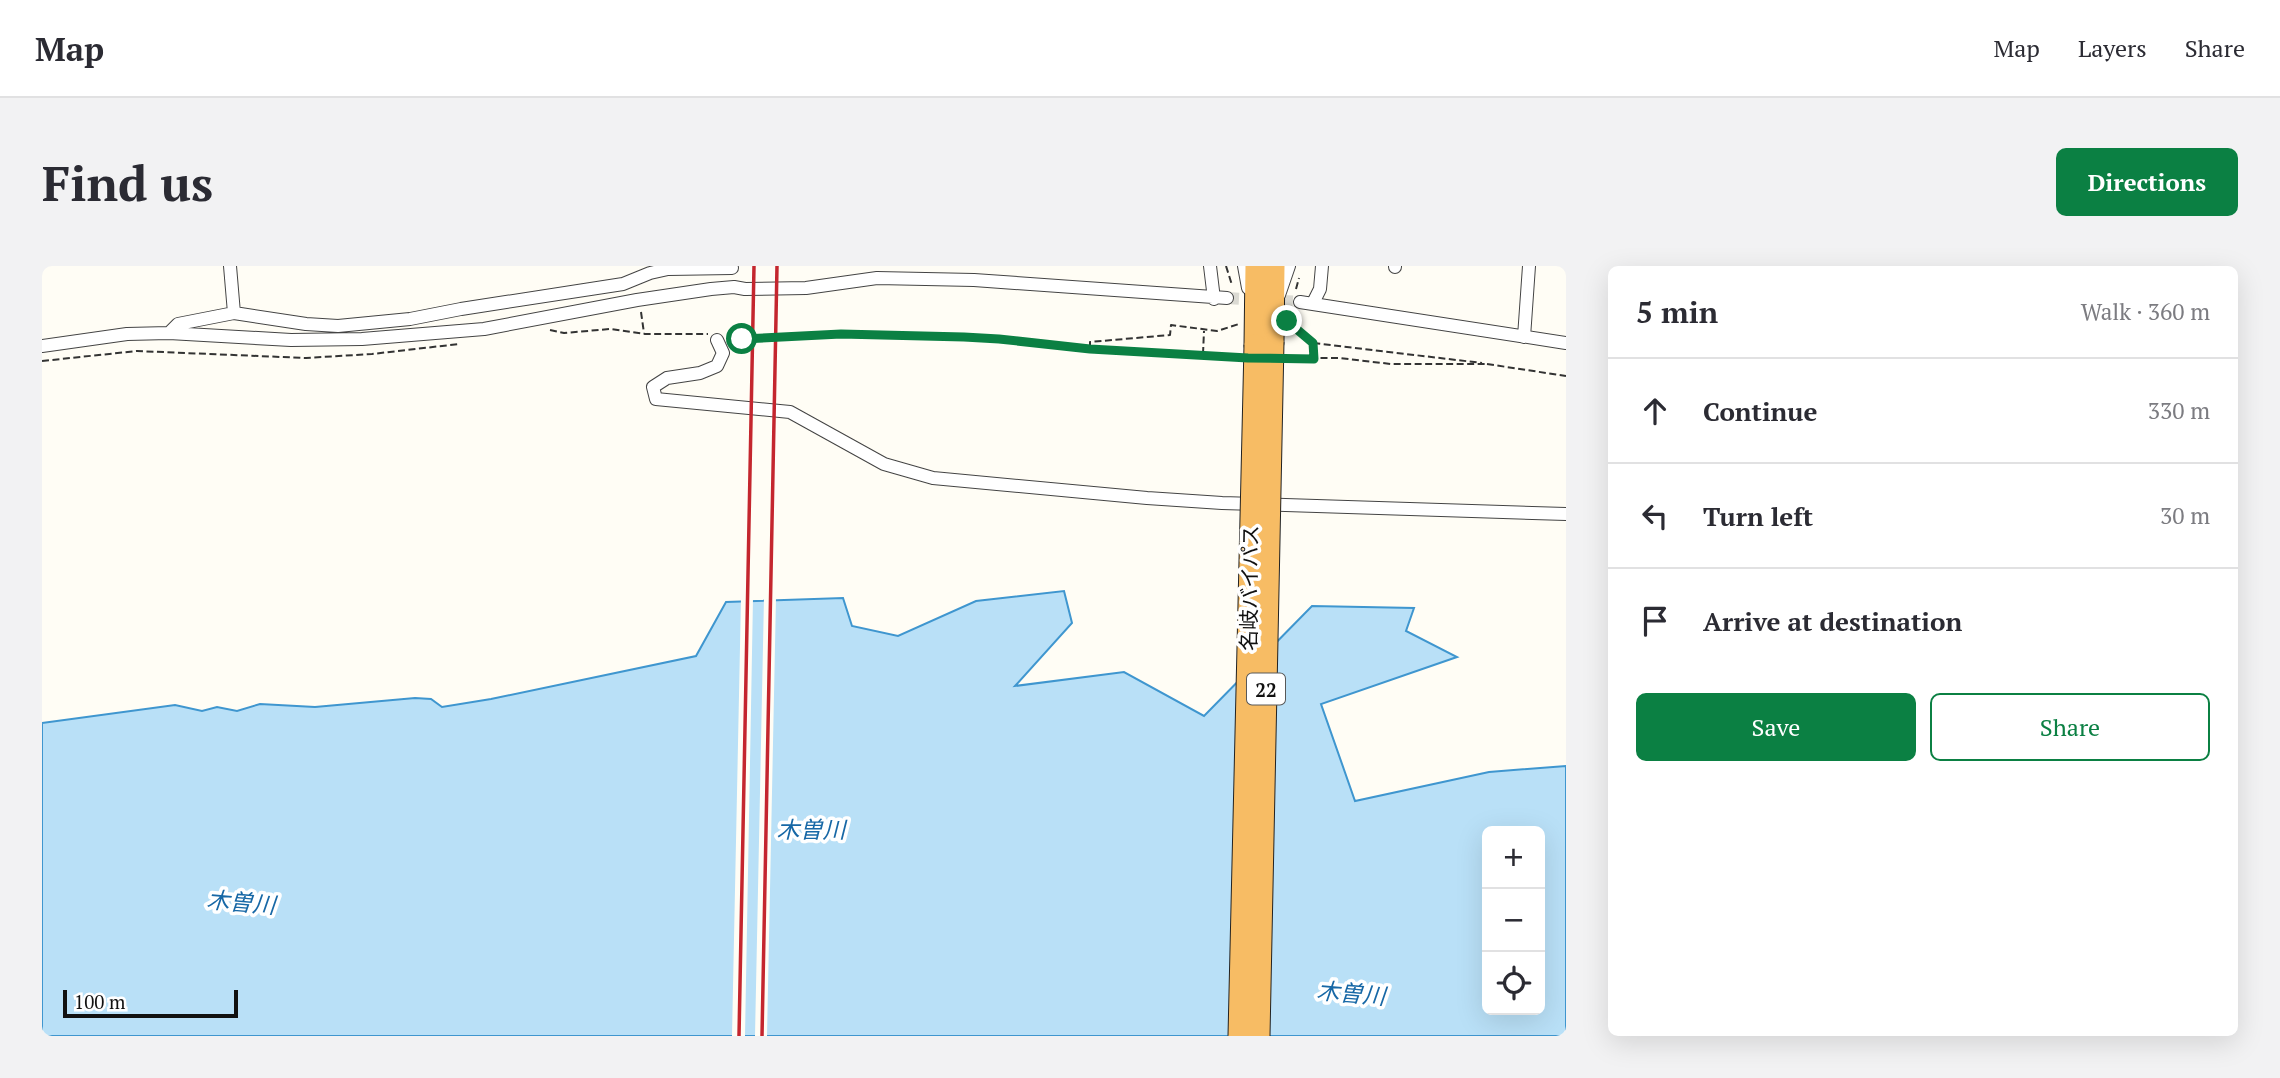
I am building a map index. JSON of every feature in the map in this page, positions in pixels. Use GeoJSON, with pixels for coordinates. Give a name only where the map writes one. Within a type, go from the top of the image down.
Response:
{"type":"FeatureCollection","features":[{"type":"Feature","properties":{"kind":"highway","name":"名岐バイパス"},"geometry":{"type":"LineString","coordinates":[[1256,266],[1260,342],[1259,1036]]}},
{"type":"Feature","properties":{"kind":"highway","name":"名岐バイパス"},"geometry":{"type":"LineString","coordinates":[[1239,1036],[1260,342],[1280,317],[1274,266]]}},
{"type":"Feature","properties":{"kind":"street"},"geometry":{"type":"LineString","coordinates":[[230,266],[234,313]]}},
{"type":"Feature","properties":{"kind":"street"},"geometry":{"type":"LineString","coordinates":[[42,346],[127,334],[169,332],[303,340],[362,339],[484,329],[637,300],[734,287],[806,288],[877,278],[960,280],[1220,299],[1210,266]]}},
{"type":"Feature","properties":{"kind":"street"},"geometry":{"type":"LineString","coordinates":[[1244,266],[1260,342]]}},
{"type":"Feature","properties":{"kind":"street"},"geometry":{"type":"LineString","coordinates":[[1280,317],[1289,266]]}},
{"type":"Feature","properties":{"kind":"street"},"geometry":{"type":"LineString","coordinates":[[1322,266],[1320,289],[1306,302],[1566,343]]}},
{"type":"Feature","properties":{"kind":"street"},"geometry":{"type":"LineString","coordinates":[[1524,337],[1529,266]]}},
{"type":"Feature","properties":{"kind":"street"},"geometry":{"type":"LineString","coordinates":[[169,332],[178,324],[234,313],[306,324],[350,325],[410,319],[623,284],[668,269],[732,267],[734,287]]}},
{"type":"Feature","properties":{"kind":"street"},"geometry":{"type":"LineString","coordinates":[[717,340],[723,353],[717,366],[700,373],[667,378],[653,387],[656,399],[790,412],[884,464],[933,478],[1210,502],[1566,514]]}},
{"type":"Feature","properties":{"kind":"path"},"geometry":{"type":"LineString","coordinates":[[642,312],[645,334]]}},
{"type":"Feature","properties":{"kind":"path"},"geometry":{"type":"LineString","coordinates":[[1280,317],[1313,343],[1566,376]]}},
{"type":"Feature","properties":{"kind":"path"},"geometry":{"type":"LineString","coordinates":[[1090,349],[1090,342],[1170,335],[1171,325],[1217,331],[1314,359],[1339,358],[1391,364],[1488,364]]}},
{"type":"Feature","properties":{"kind":"path"},"geometry":{"type":"LineString","coordinates":[[544,329],[564,333],[610,329],[645,334],[718,334],[742,339],[841,334],[975,338],[1202,356],[1260,342]]}},
{"type":"Feature","properties":{"kind":"path"},"geometry":{"type":"LineString","coordinates":[[1202,356],[1204,330]]}},
{"type":"Feature","properties":{"kind":"path"},"geometry":{"type":"LineString","coordinates":[[1313,343],[1314,359]]}},
{"type":"Feature","properties":{"kind":"water","name":"木曽川"},"geometry":{"type":"Polygon","coordinates":[[[1064,591],[1072,623],[1015,686],[1124,672],[1204,716],[1312,606],[1414,608],[1406,631],[1457,657],[1321,704],[1355,801],[1489,772],[1566,766],[1566,1036],[42,1036],[42,723],[175,705],[202,711],[217,707],[237,711],[260,704],[315,707],[415,698],[431,699],[442,707],[491,699],[696,656],[726,602],[843,598],[852,626],[898,636],[976,601],[1064,591]]]}},
{"type":"Feature","properties":{"kind":"pier"},"geometry":{"type":"Polygon","coordinates":[[[764,597],[776,597],[767,1036],[755,1036],[764,597]]]}},
{"type":"Feature","properties":{"kind":"pier"},"geometry":{"type":"Polygon","coordinates":[[[741,598],[753,598],[745,1036],[732,1036],[741,598]]]}},
{"type":"Feature","properties":{"kind":"tunnel"},"geometry":{"type":"LineString","coordinates":[[1227,298],[1300,302]]}},
{"type":"Feature","properties":{"kind":"railway"},"geometry":{"type":"LineString","coordinates":[[739,1036],[754,266]]}},
{"type":"Feature","properties":{"kind":"railway"},"geometry":{"type":"LineString","coordinates":[[762,1036],[777,266]]}},
{"type":"Feature","properties":{"kind":"route"},"geometry":{"type":"LineString","coordinates":[[742,339],[805,338],[841,334],[910,338],[964,337],[1090,349],[1314,359],[1313,343],[1287,321]]}}]}
